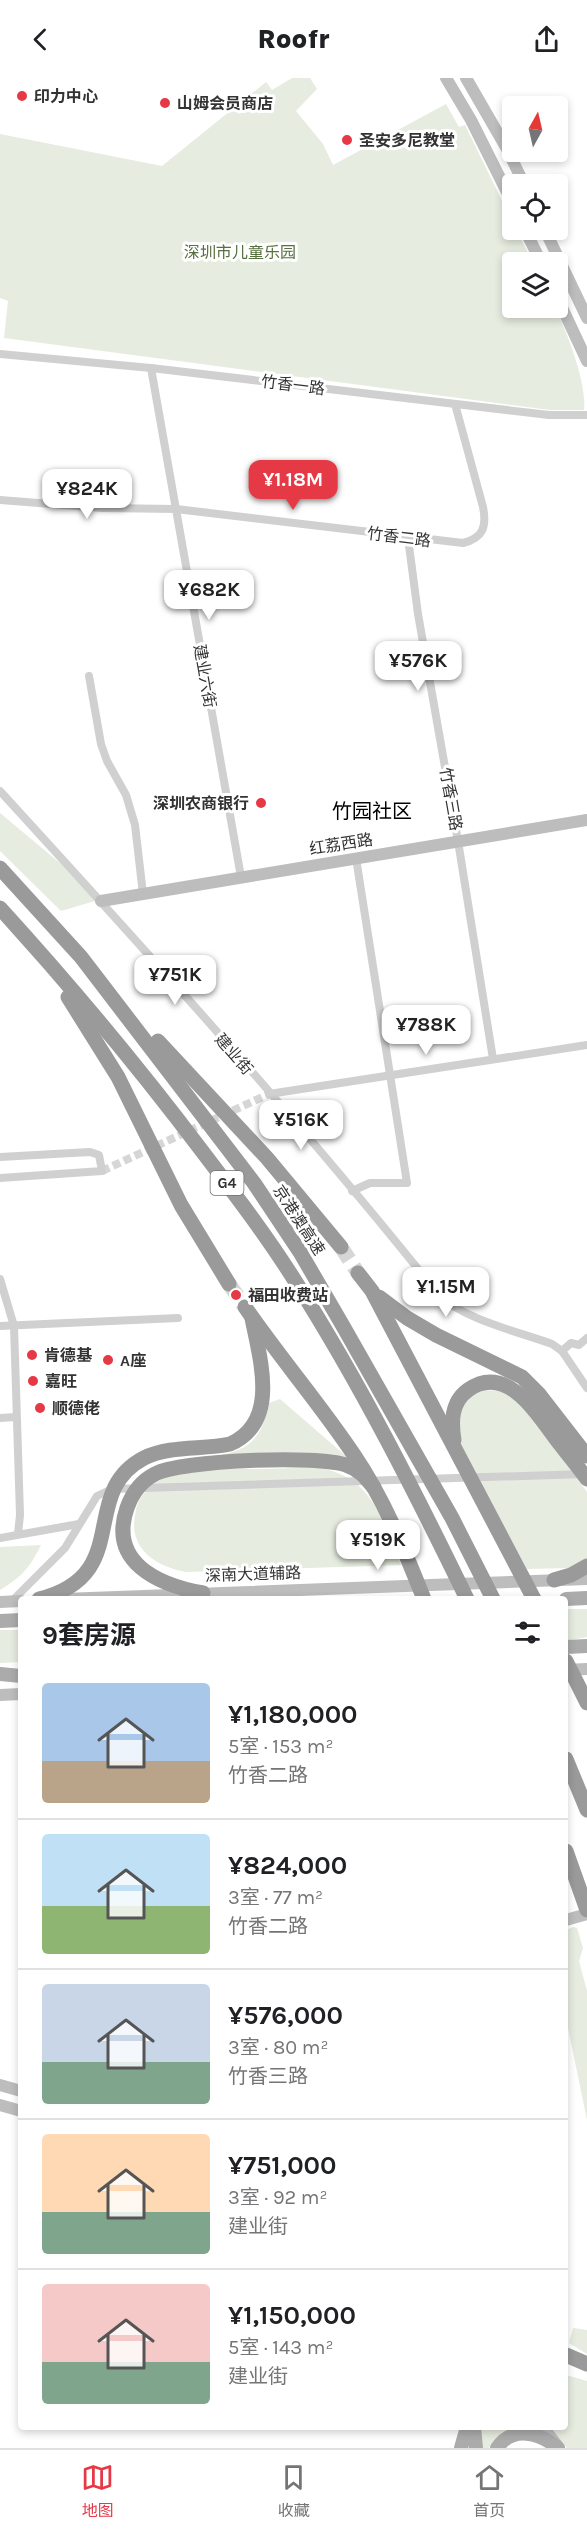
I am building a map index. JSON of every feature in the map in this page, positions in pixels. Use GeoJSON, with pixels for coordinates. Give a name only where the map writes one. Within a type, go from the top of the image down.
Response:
{"type":"FeatureCollection","features":[{"type":"Feature","properties":{"kind":"highway","name":"京港澳高速"},"geometry":{"type":"LineString","coordinates":[[0,868],[81,957],[254,1183],[300,1252],[414,1450],[492,1596]]}},
{"type":"Feature","properties":{"kind":"highway","name":"G4"},"geometry":{"type":"LineString","coordinates":[[0,908],[134,1064],[249,1212],[297,1283],[342,1358],[393,1452],[465,1596]]}},
{"type":"Feature","properties":{"kind":"highway"},"geometry":{"type":"LineString","coordinates":[[27,938],[113,1068],[134,1106],[181,1205],[229,1284]]}},
{"type":"Feature","properties":{"kind":"highway"},"geometry":{"type":"LineString","coordinates":[[81,957],[267,1158],[341,1247]]}},
{"type":"Feature","properties":{"kind":"highway"},"geometry":{"type":"LineString","coordinates":[[358,1273],[372,1291],[532,1596]]}},
{"type":"Feature","properties":{"kind":"highway"},"geometry":{"type":"LineString","coordinates":[[372,1291],[421,1327],[522,1377],[539,1394],[584,1452]]}},
{"type":"Feature","properties":{"kind":"highway"},"geometry":{"type":"LineString","coordinates":[[50,1596],[60,1593],[81,1579],[97,1556],[108,1504],[116,1485],[131,1467],[143,1459],[165,1451],[230,1444],[253,1426],[261,1408],[263,1383],[248,1313],[354,1455],[388,1515],[423,1596]]}},
{"type":"Feature","properties":{"kind":"highway"},"geometry":{"type":"LineString","coordinates":[[454,1446],[452,1420],[457,1401],[470,1388],[481,1383],[503,1384],[519,1394],[587,1477]]}},
{"type":"Feature","properties":{"kind":"highway"},"geometry":{"type":"LineString","coordinates":[[203,1593],[167,1584],[146,1573],[138,1566],[126,1548],[123,1527],[129,1501],[143,1482],[160,1471],[179,1466],[307,1460],[336,1462],[358,1470],[374,1488]]}},
{"type":"Feature","properties":{"kind":"highway"},"geometry":{"type":"LineString","coordinates":[[554,1580],[571,1575],[587,1566]]}},
{"type":"Feature","properties":{"kind":"highway"},"geometry":{"type":"LineString","coordinates":[[568,1665],[587,1703]]}},
{"type":"Feature","properties":{"kind":"highway"},"geometry":{"type":"LineString","coordinates":[[568,1764],[587,1810]]}},
{"type":"Feature","properties":{"kind":"highway"},"geometry":{"type":"LineString","coordinates":[[568,1857],[587,1912]]}},
{"type":"Feature","properties":{"kind":"highway"},"geometry":{"type":"LineString","coordinates":[[568,2356],[587,2364]]}},
{"type":"Feature","properties":{"kind":"main road"},"geometry":{"type":"LineString","coordinates":[[446,78],[471,120],[502,182]]}},
{"type":"Feature","properties":{"kind":"main road"},"geometry":{"type":"LineString","coordinates":[[466,78],[519,174]]}},
{"type":"Feature","properties":{"kind":"main road"},"geometry":{"type":"LineString","coordinates":[[550,240],[587,318]]}},
{"type":"Feature","properties":{"kind":"main road"},"geometry":{"type":"LineString","coordinates":[[567,318],[587,361]]}},
{"type":"Feature","properties":{"kind":"main road","name":"红荔西路"},"geometry":{"type":"LineString","coordinates":[[100,901],[587,820]]}},
{"type":"Feature","properties":{"kind":"main road","name":"深南大道辅路"},"geometry":{"type":"LineString","coordinates":[[134,1596],[587,1579]]}},
{"type":"Feature","properties":{"kind":"main road"},"geometry":{"type":"LineString","coordinates":[[194,1596],[203,1593]]}},
{"type":"Feature","properties":{"kind":"main road"},"geometry":{"type":"LineString","coordinates":[[568,1599],[587,1598]]}},
{"type":"Feature","properties":{"kind":"main road"},"geometry":{"type":"LineString","coordinates":[[0,1621],[18,1620]]}},
{"type":"Feature","properties":{"kind":"main road"},"geometry":{"type":"LineString","coordinates":[[568,1647],[587,1646]]}},
{"type":"Feature","properties":{"kind":"main road"},"geometry":{"type":"LineString","coordinates":[[568,1670],[587,1669]]}},
{"type":"Feature","properties":{"kind":"main road"},"geometry":{"type":"LineString","coordinates":[[0,1674],[18,1674]]}},
{"type":"Feature","properties":{"kind":"main road"},"geometry":{"type":"LineString","coordinates":[[0,1695],[18,1694]]}},
{"type":"Feature","properties":{"kind":"main road"},"geometry":{"type":"LineString","coordinates":[[568,1919],[587,1912]]}},
{"type":"Feature","properties":{"kind":"main road"},"geometry":{"type":"LineString","coordinates":[[0,2085],[18,2090]]}},
{"type":"Feature","properties":{"kind":"main road"},"geometry":{"type":"LineString","coordinates":[[0,2105],[18,2110]]}},
{"type":"Feature","properties":{"kind":"main road"},"geometry":{"type":"LineString","coordinates":[[461,2448],[466,2430]]}},
{"type":"Feature","properties":{"kind":"main road"},"geometry":{"type":"LineString","coordinates":[[474,2430],[476,2448]]}},
{"type":"Feature","properties":{"kind":"main road"},"geometry":{"type":"LineString","coordinates":[[545,2430],[558,2448]]}},
{"type":"Feature","properties":{"kind":"main road"},"geometry":{"type":"LineString","coordinates":[[497,2448],[506,2439],[525,2433],[545,2439],[558,2448]]}},
{"type":"Feature","properties":{"kind":"street","name":"竹香一路"},"geometry":{"type":"LineString","coordinates":[[0,354],[549,415],[587,415]]}},
{"type":"Feature","properties":{"kind":"street","name":"建业六街"},"geometry":{"type":"LineString","coordinates":[[151,369],[241,878]]}},
{"type":"Feature","properties":{"kind":"street","name":"竹香二路"},"geometry":{"type":"LineString","coordinates":[[0,500],[103,508],[176,509],[462,543],[478,538],[484,529],[483,507],[455,404]]}},
{"type":"Feature","properties":{"kind":"street","name":"竹香三路"},"geometry":{"type":"LineString","coordinates":[[408,538],[418,614],[493,1059]]}},
{"type":"Feature","properties":{"kind":"street"},"geometry":{"type":"LineString","coordinates":[[89,676],[101,744],[107,761],[126,795],[135,825],[142,894]]}},
{"type":"Feature","properties":{"kind":"street","name":"建业街"},"geometry":{"type":"LineString","coordinates":[[0,791],[269,1094],[439,1295],[451,1306],[465,1313],[552,1344],[562,1351]]}},
{"type":"Feature","properties":{"kind":"street"},"geometry":{"type":"LineString","coordinates":[[352,1191],[370,1183],[407,1183],[356,858]]}},
{"type":"Feature","properties":{"kind":"street"},"geometry":{"type":"LineString","coordinates":[[269,1094],[587,1045]]}},
{"type":"Feature","properties":{"kind":"street"},"geometry":{"type":"LineString","coordinates":[[0,1157],[90,1152],[99,1155],[102,1171],[0,1178]]}},
{"type":"Feature","properties":{"kind":"street"},"geometry":{"type":"LineString","coordinates":[[0,1279],[14,1326],[20,1526],[18,1534]]}},
{"type":"Feature","properties":{"kind":"street"},"geometry":{"type":"LineString","coordinates":[[0,1326],[178,1318]]}},
{"type":"Feature","properties":{"kind":"street"},"geometry":{"type":"LineString","coordinates":[[587,1338],[579,1344],[571,1343],[562,1351],[587,1388]]}},
{"type":"Feature","properties":{"kind":"street"},"geometry":{"type":"LineString","coordinates":[[0,1418],[16,1417]]}},
{"type":"Feature","properties":{"kind":"street"},"geometry":{"type":"LineString","coordinates":[[11,1601],[65,1548],[97,1496],[112,1488],[587,1477]]}},
{"type":"Feature","properties":{"kind":"street"},"geometry":{"type":"LineString","coordinates":[[0,1538],[79,1524]]}},
{"type":"Feature","properties":{"kind":"green space","name":"深圳市儿童乐园"},"geometry":{"type":"Polygon","coordinates":[[[292,78],[310,78],[317,89],[296,111],[323,144],[333,165],[446,104],[459,127],[465,125],[502,201],[502,240],[521,240],[528,252],[502,252],[502,318],[560,318],[579,372],[584,410],[550,410],[4,338],[8,301],[0,298],[0,134],[162,166],[266,82],[272,90],[292,78]]]}},
{"type":"Feature","properties":{"kind":"green space"},"geometry":{"type":"Polygon","coordinates":[[[0,813],[61,864],[95,901],[61,911],[0,851],[0,813]]]}},
{"type":"Feature","properties":{"kind":"green space"},"geometry":{"type":"Polygon","coordinates":[[[481,1390],[501,1391],[521,1404],[533,1417],[587,1492],[587,1560],[569,1568],[527,1569],[458,1443],[460,1409],[473,1394],[481,1390]]]}},
{"type":"Feature","properties":{"kind":"green space"},"geometry":{"type":"Polygon","coordinates":[[[280,1399],[347,1457],[324,1454],[208,1458],[233,1452],[250,1443],[261,1428],[269,1403],[280,1399]]]}},
{"type":"Feature","properties":{"kind":"green space"},"geometry":{"type":"Polygon","coordinates":[[[320,1468],[338,1473],[353,1481],[364,1491],[381,1517],[401,1565],[186,1572],[156,1561],[139,1545],[134,1527],[138,1503],[146,1491],[158,1481],[171,1475],[208,1469],[320,1468]]]}},
{"type":"Feature","properties":{"kind":"green space"},"geometry":{"type":"Polygon","coordinates":[[[41,1545],[24,1571],[0,1590],[0,1547],[41,1545]]]}},
{"type":"Feature","properties":{"kind":"green space"},"geometry":{"type":"Polygon","coordinates":[[[568,1609],[587,1609],[587,1637],[568,1641],[568,1609]]]}},
{"type":"Feature","properties":{"kind":"green space"},"geometry":{"type":"Polygon","coordinates":[[[0,1630],[18,1630],[18,1662],[0,1663],[0,1630]]]}},
{"type":"Feature","properties":{"kind":"green space"},"geometry":{"type":"Polygon","coordinates":[[[577,1928],[583,1948],[579,1961],[587,1991],[587,2120],[568,2028],[568,1929],[577,1928]]]}},
{"type":"Feature","properties":{"kind":"green space"},"geometry":{"type":"Polygon","coordinates":[[[573,2328],[587,2330],[587,2354],[569,2343],[573,2328]]]}},
{"type":"Feature","properties":{"kind":"green space"},"geometry":{"type":"Polygon","coordinates":[[[568,2376],[587,2381],[587,2448],[567,2448],[553,2430],[568,2430],[568,2376]]]}},
{"type":"Feature","properties":{"kind":"green space"},"geometry":{"type":"Polygon","coordinates":[[[479,2430],[521,2430],[503,2433],[493,2441],[489,2448],[482,2448],[479,2430]]]}},
{"type":"Feature","properties":{"kind":"tunnel"},"geometry":{"type":"LineString","coordinates":[[102,1171],[269,1094]]}},
{"type":"Feature","properties":{"kind":"tunnel"},"geometry":{"type":"LineString","coordinates":[[341,1247],[358,1273]]}},
{"type":"Feature","properties":{"kind":"tunnel"},"geometry":{"type":"LineString","coordinates":[[229,1284],[245,1307]]}},
{"type":"Feature","properties":{"kind":"place","name":"印力中心"},"geometry":{"type":"Point","coordinates":[22,96]}},
{"type":"Feature","properties":{"kind":"place","name":"山姆会员商店"},"geometry":{"type":"Point","coordinates":[165,103]}},
{"type":"Feature","properties":{"kind":"place","name":"圣安多尼教堂"},"geometry":{"type":"Point","coordinates":[347,140]}},
{"type":"Feature","properties":{"kind":"place","name":"深圳农商银行"},"geometry":{"type":"Point","coordinates":[261,803]}},
{"type":"Feature","properties":{"kind":"place","name":"福田收费站"},"geometry":{"type":"Point","coordinates":[236,1295]}},
{"type":"Feature","properties":{"kind":"place","name":"肯德基"},"geometry":{"type":"Point","coordinates":[32,1355]}},
{"type":"Feature","properties":{"kind":"place","name":"A座"},"geometry":{"type":"Point","coordinates":[108,1360]}},
{"type":"Feature","properties":{"kind":"place","name":"嘉旺"},"geometry":{"type":"Point","coordinates":[33,1381]}},
{"type":"Feature","properties":{"kind":"place","name":"顺德佬"},"geometry":{"type":"Point","coordinates":[40,1408]}},
{"type":"Feature","properties":{"kind":"district","name":"竹园社区"},"geometry":{"type":"Point","coordinates":[372,811]}}]}
